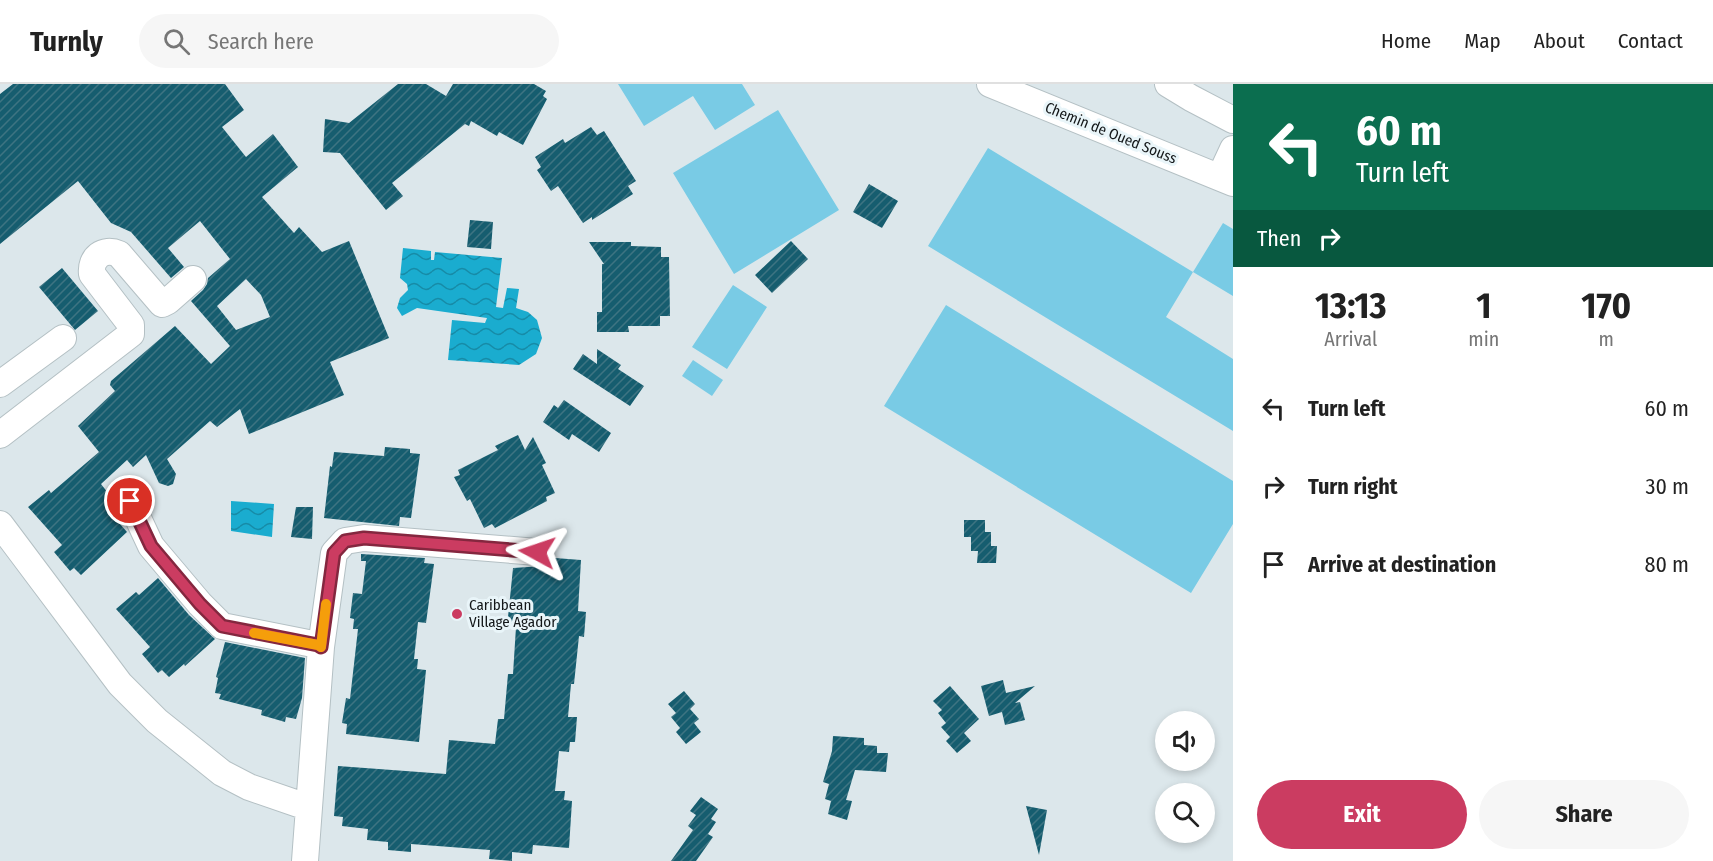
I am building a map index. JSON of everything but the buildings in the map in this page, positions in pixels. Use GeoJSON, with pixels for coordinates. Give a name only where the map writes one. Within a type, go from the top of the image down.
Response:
{"type":"FeatureCollection","features":[{"type":"Feature","properties":{"kind":"street","name":"Chemin de Oued Souss"},"geometry":{"type":"LineString","coordinates":[[990,84],[1226,180]]}},
{"type":"Feature","properties":{"kind":"street"},"geometry":{"type":"LineString","coordinates":[[1168,84],[1191,99],[1233,120]]}},
{"type":"Feature","properties":{"kind":"street"},"geometry":{"type":"LineString","coordinates":[[1226,180],[1233,149]]}},
{"type":"Feature","properties":{"kind":"street"},"geometry":{"type":"LineString","coordinates":[[0,435],[131,334],[131,325],[92,274],[92,262],[99,254],[109,251],[118,254],[162,304],[193,279]]}},
{"type":"Feature","properties":{"kind":"street"},"geometry":{"type":"LineString","coordinates":[[0,384],[63,338]]}},
{"type":"Feature","properties":{"kind":"street"},"geometry":{"type":"LineString","coordinates":[[130,501],[151,546],[200,604],[222,626],[321,647]]}},
{"type":"Feature","properties":{"kind":"street"},"geometry":{"type":"LineString","coordinates":[[0,524],[120,684],[157,721],[222,773],[249,787],[308,807]]}},
{"type":"Feature","properties":{"kind":"street"},"geometry":{"type":"LineString","coordinates":[[304,861],[321,647],[334,553],[345,541],[364,538],[537,552]]}},
{"type":"Feature","properties":{"kind":"shaded area"},"geometry":{"type":"Polygon","coordinates":[[[618,84],[742,84],[755,105],[715,130],[693,96],[644,126],[618,84]]]}},
{"type":"Feature","properties":{"kind":"shaded area"},"geometry":{"type":"Polygon","coordinates":[[[778,110],[839,210],[734,274],[673,173],[778,110]]]}},
{"type":"Feature","properties":{"kind":"shaded area"},"geometry":{"type":"Polygon","coordinates":[[[988,148],[1193,272],[1166,317],[1233,359],[1233,431],[928,246],[988,148]]]}},
{"type":"Feature","properties":{"kind":"shaded area"},"geometry":{"type":"Polygon","coordinates":[[[1223,223],[1233,229],[1233,296],[1193,272],[1223,223]]]}},
{"type":"Feature","properties":{"kind":"shaded area"},"geometry":{"type":"Polygon","coordinates":[[[733,285],[767,307],[727,369],[692,347],[733,285]]]}},
{"type":"Feature","properties":{"kind":"shaded area"},"geometry":{"type":"Polygon","coordinates":[[[946,305],[1233,481],[1233,524],[1191,593],[884,406],[946,305]]]}},
{"type":"Feature","properties":{"kind":"shaded area"},"geometry":{"type":"Polygon","coordinates":[[[693,360],[723,380],[712,396],[682,376],[693,360]]]}},
{"type":"Feature","properties":{"kind":"water"},"geometry":{"type":"Polygon","coordinates":[[[403,248],[431,251],[431,260],[434,260],[435,252],[502,258],[496,307],[503,308],[507,288],[519,289],[516,308],[528,312],[537,320],[542,338],[536,354],[519,365],[448,360],[452,320],[485,323],[487,318],[417,308],[402,316],[397,308],[400,298],[408,290],[407,284],[400,278],[403,248]]]}},
{"type":"Feature","properties":{"kind":"water"},"geometry":{"type":"Polygon","coordinates":[[[231,501],[274,504],[272,537],[231,531],[231,501]]]}},
{"type":"Feature","properties":{"kind":"slow traffic"},"geometry":{"type":"LineString","coordinates":[[254,633],[321,647],[326,604]]}},
{"type":"Feature","properties":{"kind":"place","name":"Caribbean Village Agador"},"geometry":{"type":"Point","coordinates":[457,614]}},
{"type":"Feature","properties":{"kind":"route"},"geometry":{"type":"LineString","coordinates":[[130,501],[138,513],[151,546],[200,604],[222,626],[321,647],[334,553],[345,541],[364,538],[537,552]]}}]}
